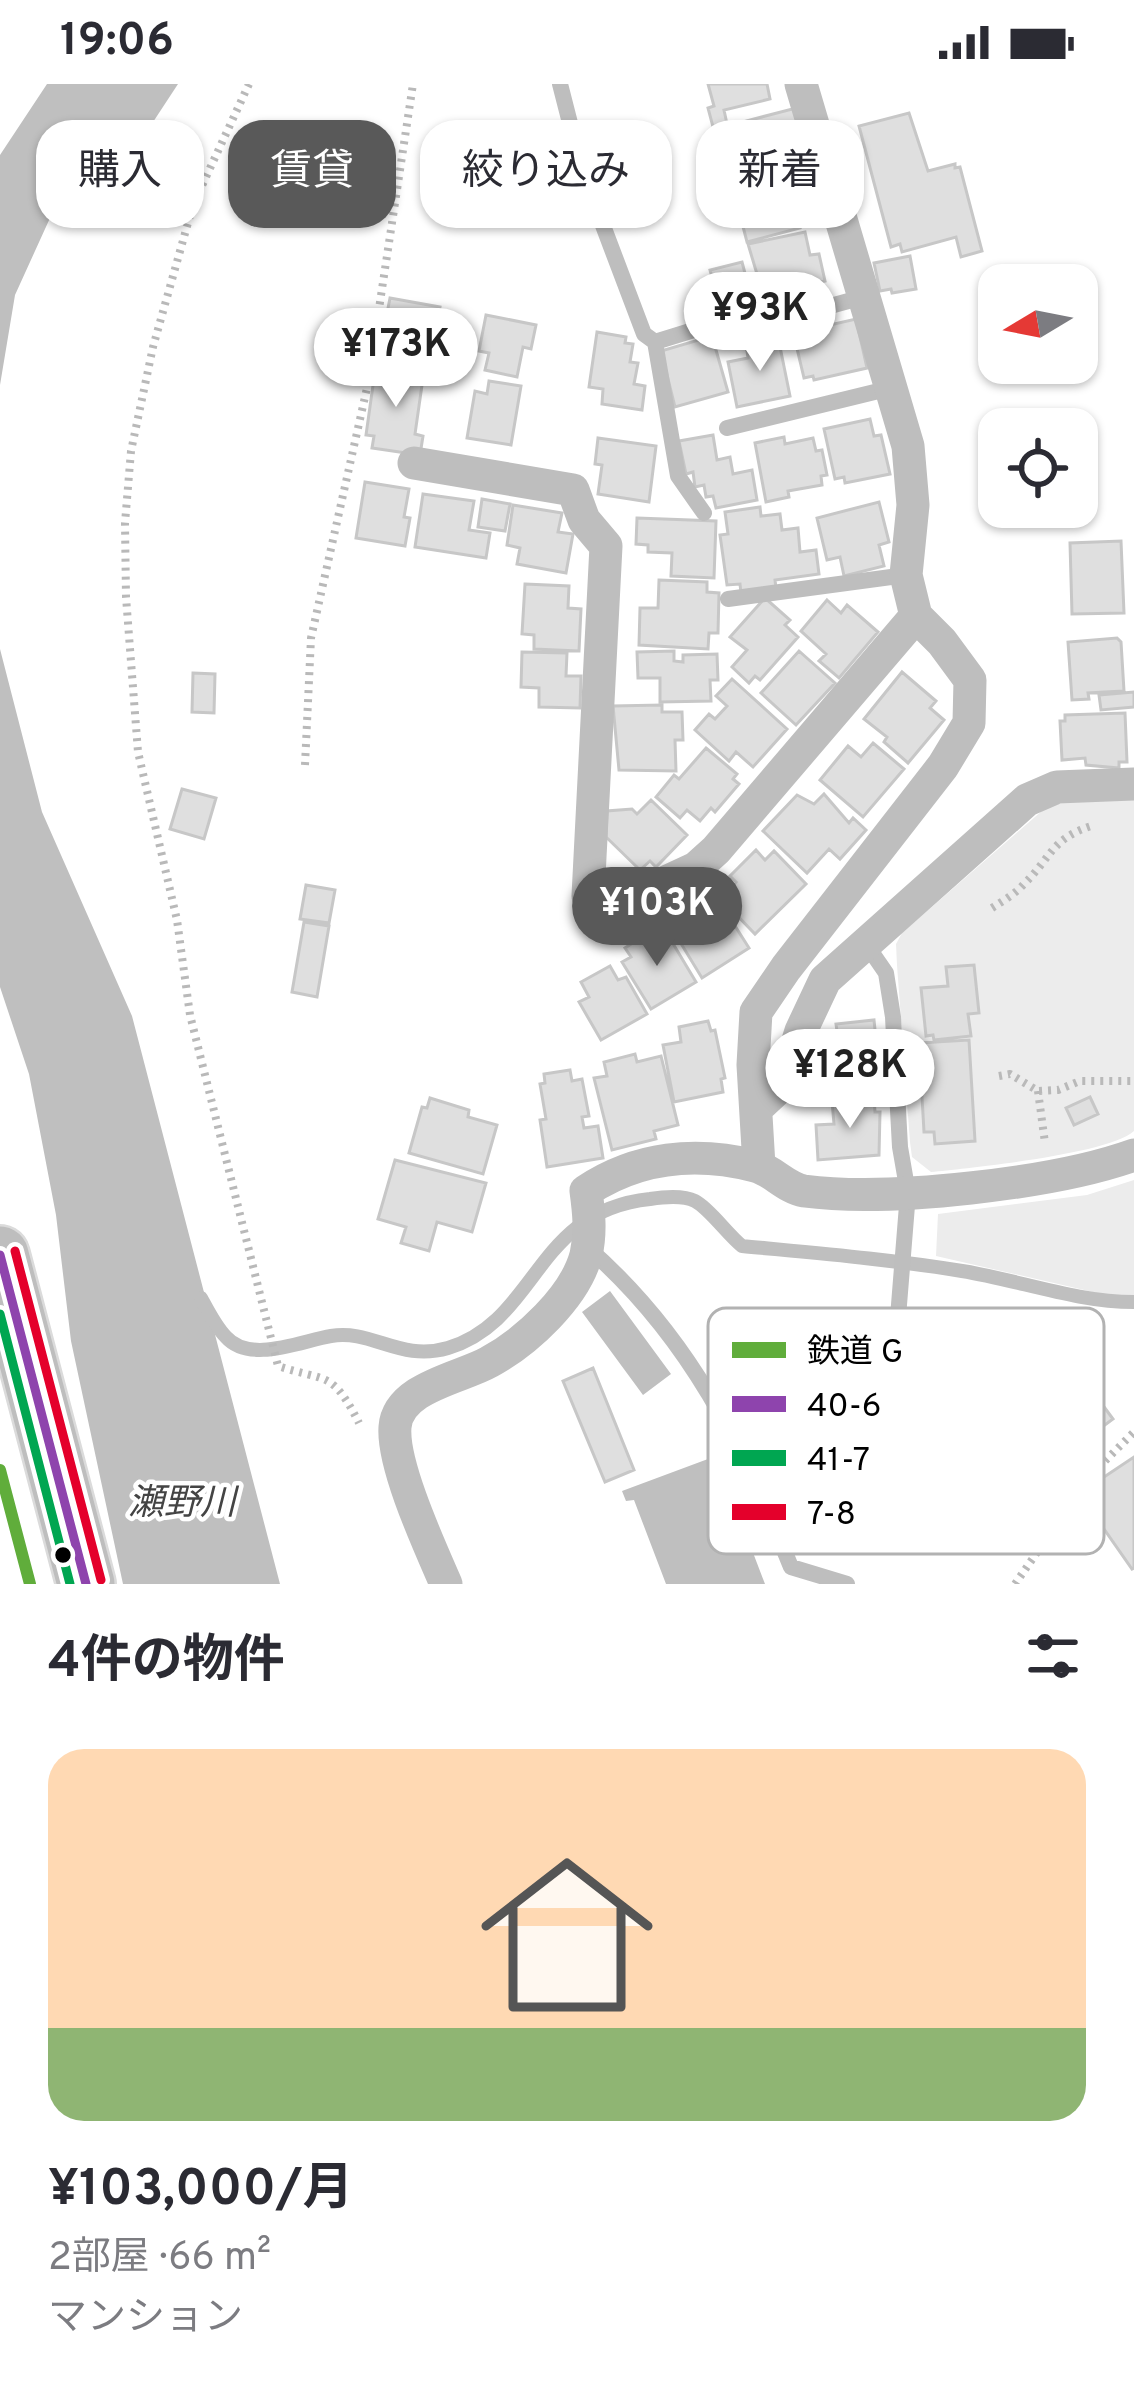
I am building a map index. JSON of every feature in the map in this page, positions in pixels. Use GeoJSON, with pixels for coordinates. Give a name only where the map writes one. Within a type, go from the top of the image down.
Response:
{"type":"FeatureCollection","features":[{"type":"Feature","properties":{"kind":"highway"},"geometry":{"type":"LineString","coordinates":[[0,1255],[86,1584]]}},
{"type":"Feature","properties":{"kind":"street"},"geometry":{"type":"LineString","coordinates":[[759,1166],[753,1065],[756,1012],[944,766],[969,723],[970,680],[916,616],[906,575],[913,505],[908,446],[802,84]]}},
{"type":"Feature","properties":{"kind":"street"},"geometry":{"type":"LineString","coordinates":[[415,463],[574,490],[584,520],[606,546],[588,896],[595,915],[696,868],[716,850],[916,616]]}},
{"type":"Feature","properties":{"kind":"street"},"geometry":{"type":"LineString","coordinates":[[757,1108],[784,1082],[825,980],[1027,800],[1058,787],[1134,784]]}},
{"type":"Feature","properties":{"kind":"street"},"geometry":{"type":"LineString","coordinates":[[446,1584],[395,1442],[395,1421],[407,1402],[424,1390],[489,1362],[531,1332],[566,1292],[585,1261],[590,1228],[586,1191],[600,1182],[673,1157],[759,1166],[799,1190],[908,1192],[1049,1174],[1134,1155]]}},
{"type":"Feature","properties":{"kind":"lane"},"geometry":{"type":"LineString","coordinates":[[560,84],[582,170],[644,334],[655,342],[677,476],[704,513]]}},
{"type":"Feature","properties":{"kind":"lane"},"geometry":{"type":"LineString","coordinates":[[655,342],[726,320],[743,331],[863,297]]}},
{"type":"Feature","properties":{"kind":"lane"},"geometry":{"type":"LineString","coordinates":[[728,428],[891,388]]}},
{"type":"Feature","properties":{"kind":"lane"},"geometry":{"type":"LineString","coordinates":[[728,599],[906,575]]}},
{"type":"Feature","properties":{"kind":"lane"},"geometry":{"type":"LineString","coordinates":[[866,944],[886,973],[908,1192],[899,1308]]}},
{"type":"Feature","properties":{"kind":"lane"},"geometry":{"type":"LineString","coordinates":[[587,1247],[622,1278],[708,1389]]}},
{"type":"Feature","properties":{"kind":"lane"},"geometry":{"type":"LineString","coordinates":[[785,1554],[791,1568],[847,1584]]}},
{"type":"Feature","properties":{"kind":"path"},"geometry":{"type":"LineString","coordinates":[[249,84],[193,205],[153,347],[124,523],[129,664],[138,752],[177,920],[190,1015],[278,1366],[325,1376],[346,1396],[363,1431]]}},
{"type":"Feature","properties":{"kind":"path"},"geometry":{"type":"LineString","coordinates":[[305,765],[311,638],[367,388],[412,84]]}},
{"type":"Feature","properties":{"kind":"path"},"geometry":{"type":"LineString","coordinates":[[992,908],[1027,882],[1049,850],[1068,834],[1098,824]]}},
{"type":"Feature","properties":{"kind":"path"},"geometry":{"type":"LineString","coordinates":[[999,1076],[1010,1074],[1038,1091],[1058,1090],[1080,1081],[1134,1081]]}},
{"type":"Feature","properties":{"kind":"path"},"geometry":{"type":"LineString","coordinates":[[1038,1091],[1049,1174]]}},
{"type":"Feature","properties":{"kind":"path"},"geometry":{"type":"LineString","coordinates":[[1104,1462],[1134,1432]]}},
{"type":"Feature","properties":{"kind":"path"},"geometry":{"type":"LineString","coordinates":[[1015,1584],[1036,1554]]}},
{"type":"Feature","properties":{"kind":"shaded area"},"geometry":{"type":"Polygon","coordinates":[[[1134,798],[1134,1131],[1069,1153],[931,1172],[912,1157],[896,944],[902,933],[1043,810],[1066,801],[1134,798]]]}},
{"type":"Feature","properties":{"kind":"shaded area"},"geometry":{"type":"Polygon","coordinates":[[[1134,1180],[1134,1295],[1106,1295],[936,1256],[938,1214],[1087,1195],[1134,1180]]]}},
{"type":"Feature","properties":{"kind":"water"},"geometry":{"type":"Polygon","coordinates":[[[47,84],[178,84],[154,120],[36,120],[36,228],[45,228],[15,295],[0,385],[0,155],[47,84]]]}},
{"type":"Feature","properties":{"kind":"water","name":"瀬野川"},"geometry":{"type":"Polygon","coordinates":[[[0,649],[42,812],[132,1016],[280,1584],[123,1584],[71,1341],[56,1215],[29,1074],[0,987],[0,649]]]}},
{"type":"Feature","properties":{"kind":"water"},"geometry":{"type":"Polygon","coordinates":[[[610,1291],[671,1374],[643,1395],[582,1312],[610,1291]]]}},
{"type":"Feature","properties":{"kind":"water"},"geometry":{"type":"Polygon","coordinates":[[[708,1459],[708,1554],[754,1554],[765,1584],[666,1584],[634,1500],[626,1501],[622,1491],[708,1459]]]}},
{"type":"Feature","properties":{"kind":"building"},"geometry":{"type":"Polygon","coordinates":[[[708,84],[767,84],[770,99],[724,110],[726,120],[711,120],[708,108],[714,106],[708,84]]]}},
{"type":"Feature","properties":{"kind":"building"},"geometry":{"type":"Polygon","coordinates":[[[796,108],[799,120],[750,120],[796,108]]]}},
{"type":"Feature","properties":{"kind":"building"},"geometry":{"type":"Polygon","coordinates":[[[909,113],[928,171],[960,167],[982,251],[961,257],[956,237],[902,252],[900,244],[891,247],[864,145],[864,125],[909,113]]]}},
{"type":"Feature","properties":{"kind":"building"},"geometry":{"type":"Polygon","coordinates":[[[743,228],[800,228],[747,242],[743,228]]]}},
{"type":"Feature","properties":{"kind":"building"},"geometry":{"type":"Polygon","coordinates":[[[805,232],[810,255],[819,254],[825,281],[810,284],[813,296],[780,303],[781,309],[759,314],[753,286],[760,284],[748,244],[805,232]]]}},
{"type":"Feature","properties":{"kind":"building"},"geometry":{"type":"Polygon","coordinates":[[[910,256],[916,289],[880,291],[874,263],[910,256]]]}},
{"type":"Feature","properties":{"kind":"building"},"geometry":{"type":"Polygon","coordinates":[[[742,262],[750,292],[718,299],[710,270],[742,262]]]}},
{"type":"Feature","properties":{"kind":"building"},"geometry":{"type":"Polygon","coordinates":[[[390,298],[440,307],[432,352],[412,348],[410,360],[379,354],[390,298]]]}},
{"type":"Feature","properties":{"kind":"building"},"geometry":{"type":"Polygon","coordinates":[[[486,315],[536,325],[531,349],[523,347],[517,377],[485,370],[489,353],[479,351],[486,315]]]}},
{"type":"Feature","properties":{"kind":"building"},"geometry":{"type":"Polygon","coordinates":[[[856,319],[867,368],[804,378],[795,340],[814,335],[812,329],[856,319]]]}},
{"type":"Feature","properties":{"kind":"building"},"geometry":{"type":"Polygon","coordinates":[[[597,332],[626,337],[625,343],[633,344],[630,362],[638,363],[634,384],[645,386],[642,410],[602,404],[603,389],[589,387],[597,332]]]}},
{"type":"Feature","properties":{"kind":"building"},"geometry":{"type":"Polygon","coordinates":[[[712,336],[728,392],[675,407],[661,351],[712,336]]]}},
{"type":"Feature","properties":{"kind":"building"},"geometry":{"type":"Polygon","coordinates":[[[778,337],[790,396],[737,407],[728,362],[748,358],[746,344],[778,337]]]}},
{"type":"Feature","properties":{"kind":"building"},"geometry":{"type":"Polygon","coordinates":[[[376,364],[424,371],[415,434],[423,436],[420,455],[372,448],[374,436],[366,435],[376,364]]]}},
{"type":"Feature","properties":{"kind":"building"},"geometry":{"type":"Polygon","coordinates":[[[489,381],[521,386],[511,445],[467,438],[475,391],[487,394],[489,381]]]}},
{"type":"Feature","properties":{"kind":"building"},"geometry":{"type":"Polygon","coordinates":[[[870,419],[874,436],[881,435],[890,474],[845,483],[844,477],[835,479],[824,429],[870,419]]]}},
{"type":"Feature","properties":{"kind":"building"},"geometry":{"type":"Polygon","coordinates":[[[713,435],[717,460],[730,457],[733,474],[752,470],[757,500],[716,508],[713,496],[706,497],[704,485],[695,487],[693,472],[686,474],[679,441],[713,435]]]}},
{"type":"Feature","properties":{"kind":"building"},"geometry":{"type":"Polygon","coordinates":[[[784,437],[785,444],[813,438],[816,451],[822,450],[827,475],[821,476],[822,485],[788,491],[789,497],[766,502],[755,443],[784,437]]]}},
{"type":"Feature","properties":{"kind":"building"},"geometry":{"type":"Polygon","coordinates":[[[598,438],[656,446],[649,502],[598,494],[602,465],[595,464],[598,438]]]}},
{"type":"Feature","properties":{"kind":"building"},"geometry":{"type":"Polygon","coordinates":[[[365,482],[409,489],[405,546],[356,538],[365,482]]]}},
{"type":"Feature","properties":{"kind":"building"},"geometry":{"type":"Polygon","coordinates":[[[423,494],[474,501],[469,530],[490,533],[486,558],[415,547],[423,494]]]}},
{"type":"Feature","properties":{"kind":"building"},"geometry":{"type":"Polygon","coordinates":[[[482,499],[510,504],[505,531],[478,527],[482,499]]]}},
{"type":"Feature","properties":{"kind":"building"},"geometry":{"type":"Polygon","coordinates":[[[879,502],[889,542],[879,545],[884,566],[844,576],[840,557],[827,560],[817,518],[879,502]]]}},
{"type":"Feature","properties":{"kind":"building"},"geometry":{"type":"Polygon","coordinates":[[[513,505],[562,513],[558,532],[573,534],[566,573],[517,564],[520,548],[507,545],[513,505]]]}},
{"type":"Feature","properties":{"kind":"building"},"geometry":{"type":"Polygon","coordinates":[[[760,507],[761,516],[780,514],[782,530],[798,528],[800,552],[816,550],[819,574],[775,580],[776,588],[741,593],[740,584],[727,585],[720,535],[728,534],[725,512],[760,507]]]}},
{"type":"Feature","properties":{"kind":"building"},"geometry":{"type":"Polygon","coordinates":[[[637,518],[716,521],[714,578],[671,576],[672,553],[648,552],[648,545],[636,544],[637,518]]]}},
{"type":"Feature","properties":{"kind":"building"},"geometry":{"type":"Polygon","coordinates":[[[1121,541],[1124,613],[1072,614],[1070,543],[1121,541]]]}},
{"type":"Feature","properties":{"kind":"building"},"geometry":{"type":"Polygon","coordinates":[[[659,580],[707,582],[707,592],[719,593],[718,633],[709,633],[708,649],[639,645],[640,608],[658,608],[659,580]]]}},
{"type":"Feature","properties":{"kind":"building"},"geometry":{"type":"Polygon","coordinates":[[[525,584],[569,586],[568,608],[581,609],[579,651],[534,649],[534,635],[522,634],[525,584]]]}},
{"type":"Feature","properties":{"kind":"building"},"geometry":{"type":"Polygon","coordinates":[[[765,598],[790,620],[785,625],[798,637],[760,680],[755,676],[749,683],[732,667],[747,650],[730,637],[765,598]]]}},
{"type":"Feature","properties":{"kind":"building"},"geometry":{"type":"Polygon","coordinates":[[[827,600],[841,613],[847,605],[878,632],[839,678],[819,661],[826,654],[801,631],[827,600]]]}},
{"type":"Feature","properties":{"kind":"building"},"geometry":{"type":"Polygon","coordinates":[[[1117,638],[1124,691],[1088,693],[1089,699],[1072,700],[1068,642],[1117,638]]]}},
{"type":"Feature","properties":{"kind":"building"},"geometry":{"type":"Polygon","coordinates":[[[674,651],[674,661],[683,662],[683,655],[717,654],[718,680],[710,680],[711,701],[660,702],[660,678],[638,678],[637,652],[674,651]]]}},
{"type":"Feature","properties":{"kind":"building"},"geometry":{"type":"Polygon","coordinates":[[[799,651],[835,683],[796,725],[761,693],[799,651]]]}},
{"type":"Feature","properties":{"kind":"building"},"geometry":{"type":"Polygon","coordinates":[[[522,652],[567,653],[566,676],[581,676],[580,708],[539,707],[539,688],[521,687],[522,652]]]}},
{"type":"Feature","properties":{"kind":"building"},"geometry":{"type":"Polygon","coordinates":[[[902,672],[936,701],[930,708],[944,720],[908,763],[864,719],[902,672]]]}},
{"type":"Feature","properties":{"kind":"building"},"geometry":{"type":"Polygon","coordinates":[[[193,673],[215,674],[214,713],[192,712],[193,673]]]}},
{"type":"Feature","properties":{"kind":"building"},"geometry":{"type":"Polygon","coordinates":[[[732,679],[787,729],[753,767],[736,752],[729,761],[695,730],[709,714],[715,719],[727,706],[716,696],[732,679]]]}},
{"type":"Feature","properties":{"kind":"building"},"geometry":{"type":"Polygon","coordinates":[[[1134,692],[1134,707],[1101,710],[1099,695],[1134,692]]]}},
{"type":"Feature","properties":{"kind":"building"},"geometry":{"type":"Polygon","coordinates":[[[662,705],[662,712],[682,712],[683,740],[675,740],[676,771],[619,770],[613,706],[662,705]]]}},
{"type":"Feature","properties":{"kind":"building"},"geometry":{"type":"Polygon","coordinates":[[[1125,713],[1127,762],[1119,762],[1119,768],[1086,765],[1085,758],[1062,760],[1060,721],[1065,721],[1065,715],[1125,713]]]}},
{"type":"Feature","properties":{"kind":"building"},"geometry":{"type":"Polygon","coordinates":[[[873,743],[904,769],[863,817],[820,780],[848,746],[861,757],[873,743]]]}},
{"type":"Feature","properties":{"kind":"building"},"geometry":{"type":"Polygon","coordinates":[[[706,748],[737,774],[733,779],[739,784],[715,812],[711,808],[700,821],[687,810],[680,818],[656,797],[706,748]]]}},
{"type":"Feature","properties":{"kind":"building"},"geometry":{"type":"Polygon","coordinates":[[[182,789],[216,798],[204,839],[170,829],[182,789]]]}},
{"type":"Feature","properties":{"kind":"building"},"geometry":{"type":"Polygon","coordinates":[[[824,794],[849,823],[853,818],[866,830],[840,859],[829,849],[807,873],[763,831],[797,795],[814,804],[824,794]]]}},
{"type":"Feature","properties":{"kind":"building"},"geometry":{"type":"Polygon","coordinates":[[[651,800],[687,835],[656,867],[650,861],[640,870],[606,837],[607,811],[632,809],[637,814],[651,800]]]}},
{"type":"Feature","properties":{"kind":"building"},"geometry":{"type":"Polygon","coordinates":[[[756,850],[765,860],[774,851],[806,884],[755,934],[731,909],[738,903],[727,891],[736,882],[730,876],[756,850]]]}},
{"type":"Feature","properties":{"kind":"building"},"geometry":{"type":"Polygon","coordinates":[[[306,885],[335,890],[329,923],[300,919],[306,885]]]}},
{"type":"Feature","properties":{"kind":"building"},"geometry":{"type":"Polygon","coordinates":[[[705,894],[728,931],[735,926],[749,948],[702,978],[677,937],[684,932],[673,915],[705,894]]]}},
{"type":"Feature","properties":{"kind":"building"},"geometry":{"type":"Polygon","coordinates":[[[304,922],[329,926],[317,997],[292,992],[304,922]]]}},
{"type":"Feature","properties":{"kind":"building"},"geometry":{"type":"Polygon","coordinates":[[[656,928],[667,946],[672,942],[696,982],[651,1009],[622,962],[631,957],[625,948],[656,928]]]}},
{"type":"Feature","properties":{"kind":"building"},"geometry":{"type":"Polygon","coordinates":[[[974,965],[979,1013],[968,1014],[971,1036],[934,1040],[933,1035],[926,1036],[921,988],[948,986],[946,967],[974,965]]]}},
{"type":"Feature","properties":{"kind":"building"},"geometry":{"type":"Polygon","coordinates":[[[610,966],[618,980],[626,977],[647,1014],[601,1040],[579,1002],[589,997],[581,982],[610,966]]]}},
{"type":"Feature","properties":{"kind":"building"},"geometry":{"type":"Polygon","coordinates":[[[874,1020],[880,1079],[831,1084],[826,1039],[838,1038],[836,1024],[874,1020]]]}},
{"type":"Feature","properties":{"kind":"building"},"geometry":{"type":"Polygon","coordinates":[[[708,1021],[711,1031],[715,1030],[725,1078],[721,1079],[723,1092],[674,1102],[663,1045],[681,1042],[679,1027],[708,1021]]]}},
{"type":"Feature","properties":{"kind":"building"},"geometry":{"type":"Polygon","coordinates":[[[969,1040],[975,1141],[935,1144],[934,1132],[924,1132],[919,1043],[969,1040]]]}},
{"type":"Feature","properties":{"kind":"building"},"geometry":{"type":"Polygon","coordinates":[[[635,1054],[637,1062],[661,1056],[678,1125],[654,1131],[656,1139],[612,1150],[594,1078],[607,1076],[604,1062],[635,1054]]]}},
{"type":"Feature","properties":{"kind":"building"},"geometry":{"type":"Polygon","coordinates":[[[570,1070],[572,1081],[582,1079],[589,1116],[582,1117],[584,1128],[598,1126],[603,1158],[547,1167],[540,1084],[545,1083],[544,1074],[570,1070]]]}},
{"type":"Feature","properties":{"kind":"building"},"geometry":{"type":"Polygon","coordinates":[[[1090,1097],[1098,1114],[1074,1125],[1066,1108],[1090,1097]]]}},
{"type":"Feature","properties":{"kind":"building"},"geometry":{"type":"Polygon","coordinates":[[[430,1098],[497,1125],[483,1174],[409,1153],[422,1107],[427,1108],[430,1098]]]}},
{"type":"Feature","properties":{"kind":"building"},"geometry":{"type":"Polygon","coordinates":[[[874,1098],[875,1112],[880,1112],[879,1155],[818,1160],[816,1125],[834,1124],[832,1101],[874,1098]]]}},
{"type":"Feature","properties":{"kind":"building"},"geometry":{"type":"Polygon","coordinates":[[[395,1160],[486,1183],[472,1232],[437,1222],[429,1251],[401,1243],[406,1227],[378,1219],[395,1160]]]}},
{"type":"Feature","properties":{"kind":"building"},"geometry":{"type":"Polygon","coordinates":[[[593,1368],[634,1470],[605,1482],[563,1381],[593,1368]]]}},
{"type":"Feature","properties":{"kind":"building"},"geometry":{"type":"Polygon","coordinates":[[[1134,1457],[1132,1569],[1104,1529],[1104,1477],[1134,1457]]]}},
{"type":"Feature","properties":{"kind":"waterway"},"geometry":{"type":"LineString","coordinates":[[201,1298],[226,1337],[248,1349],[276,1349],[346,1335],[415,1351],[448,1348],[478,1334],[502,1315],[582,1223],[612,1208],[673,1197],[700,1204],[742,1246],[935,1267],[1134,1302]]}},
{"type":"Feature","properties":{"kind":"rail line","name":"G"},"geometry":{"type":"LineString","coordinates":[[0,1470],[30,1584]]}},
{"type":"Feature","properties":{"kind":"transit line","name":"7-8"},"geometry":{"type":"LineString","coordinates":[[15,1251],[101,1580]]}},
{"type":"Feature","properties":{"kind":"transit line","name":"40-6"},"geometry":{"type":"LineString","coordinates":[[0,1255],[86,1584]]}},
{"type":"Feature","properties":{"kind":"transit line","name":"41-7"},"geometry":{"type":"LineString","coordinates":[[0,1314],[70,1584]]}}]}
